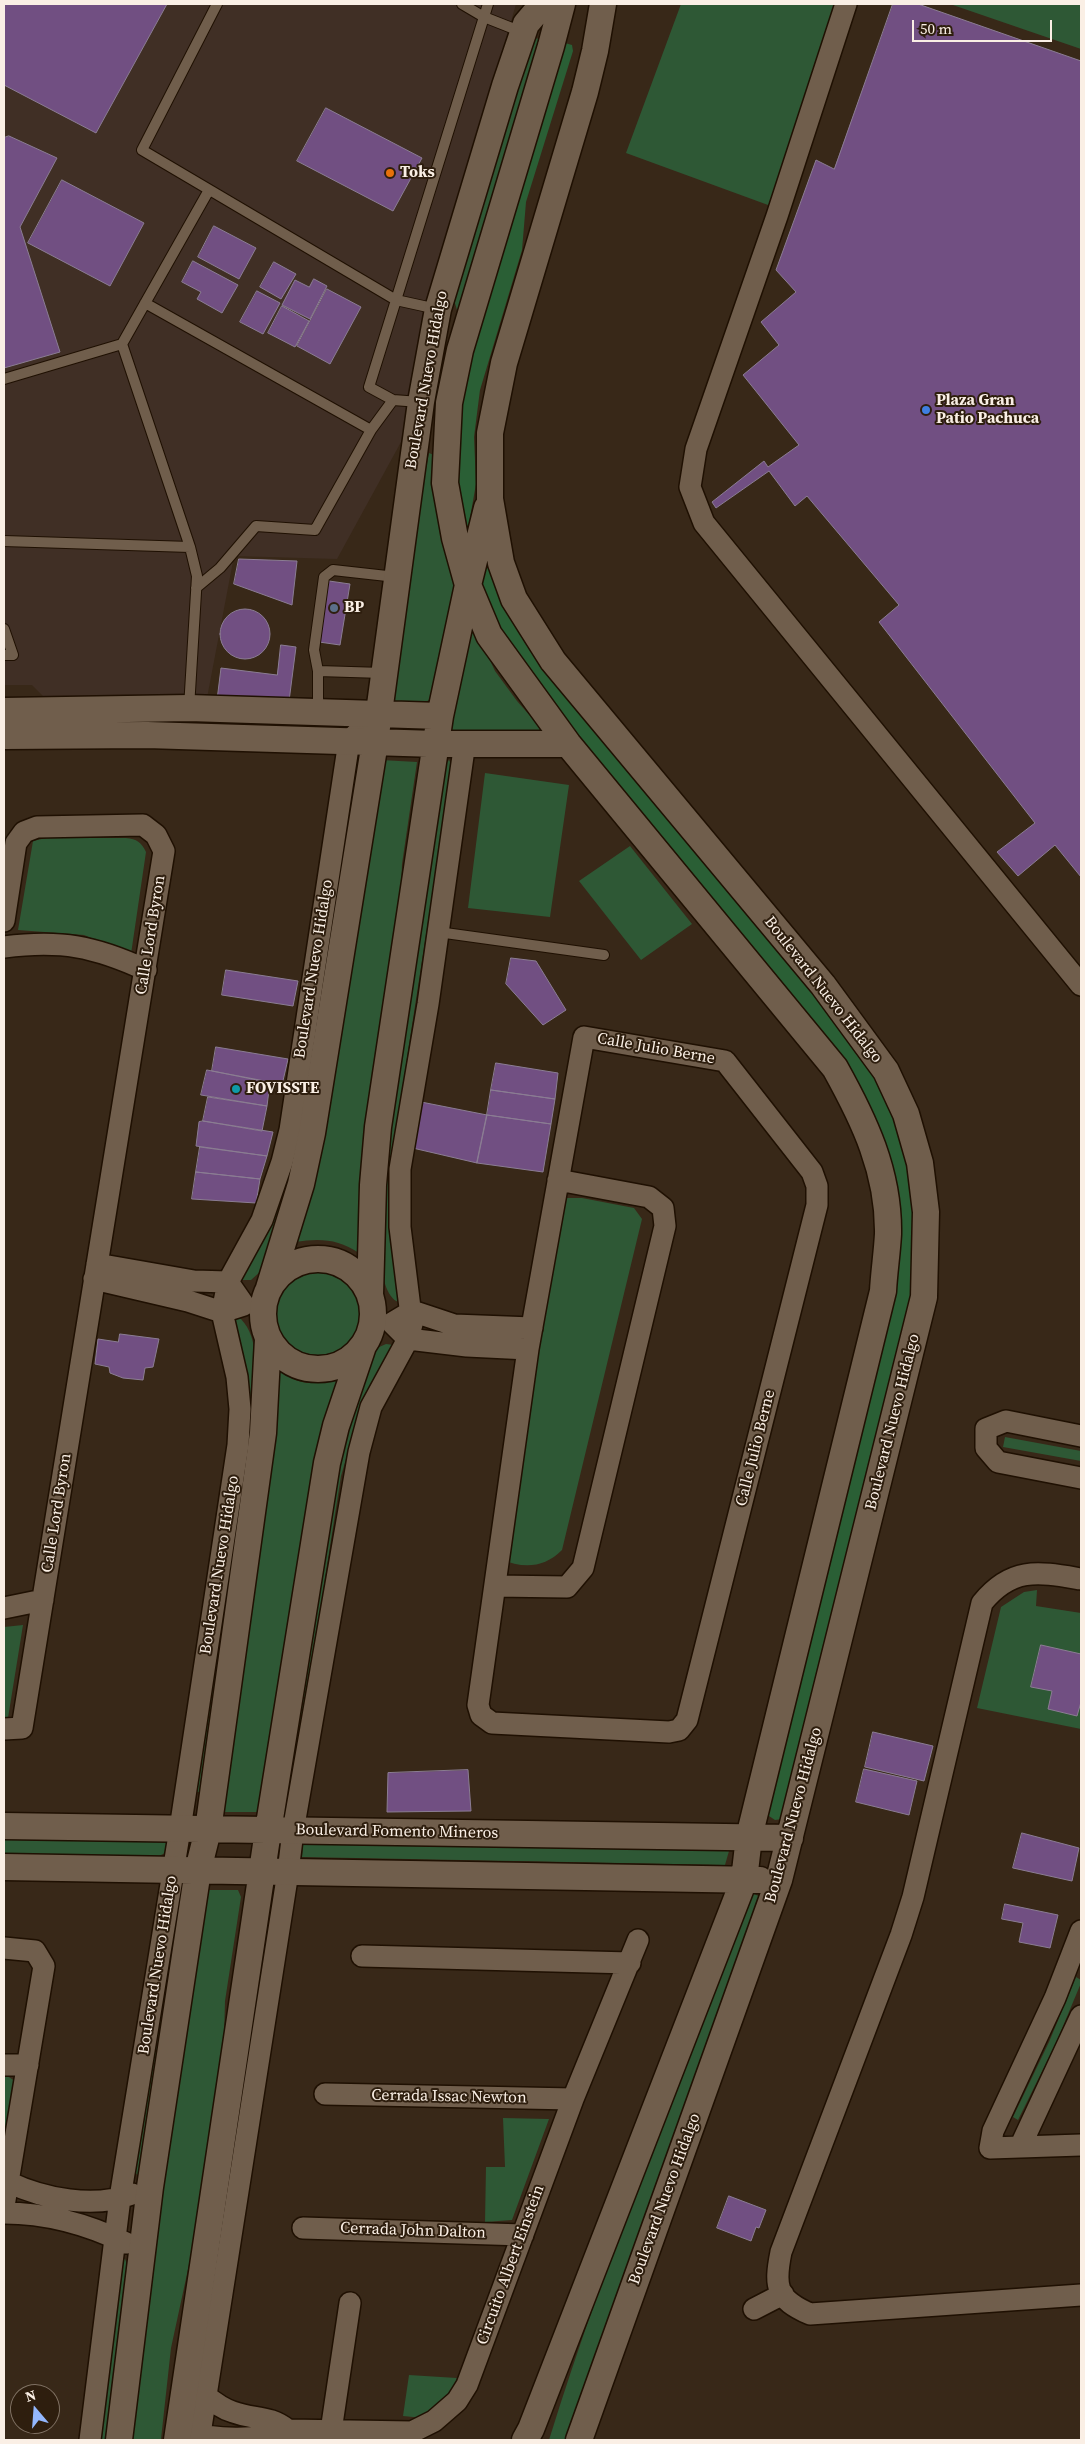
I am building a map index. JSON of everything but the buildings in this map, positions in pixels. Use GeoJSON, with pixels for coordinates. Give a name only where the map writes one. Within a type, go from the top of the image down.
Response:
{"type":"FeatureCollection","features":[{"type":"Feature","properties":{"kind":"street","name":"Boulevard Nuevo Hidalgo"},"geometry":{"type":"LineString","coordinates":[[258,1301],[301,1184],[312,1133],[375,742],[377,714],[421,402],[438,309],[444,284],[526,24],[543,4]]}},
{"type":"Feature","properties":{"kind":"street","name":"Boulevard Nuevo Hidalgo"},"geometry":{"type":"LineString","coordinates":[[579,2440],[779,1880],[924,1297],[926,1212],[920,1163],[906,1114],[886,1071],[853,1023],[552,661],[514,599],[501,562],[490,499],[490,432],[504,363],[595,51],[603,4]]}},
{"type":"Feature","properties":{"kind":"street"},"geometry":{"type":"LineString","coordinates":[[846,4],[783,198],[696,449],[690,487],[704,522],[1081,985]]}},
{"type":"Feature","properties":{"kind":"street","name":"Boulevard Nuevo Hidalgo"},"geometry":{"type":"LineString","coordinates":[[528,2436],[744,1880],[749,1837],[883,1291],[888,1233],[884,1190],[876,1152],[858,1108],[835,1068],[568,744],[489,635],[468,585],[455,538],[444,483],[449,403],[460,350],[559,15]]}},
{"type":"Feature","properties":{"kind":"street"},"geometry":{"type":"LineString","coordinates":[[523,33],[559,15],[585,38],[595,51]]}},
{"type":"Feature","properties":{"kind":"street"},"geometry":{"type":"LineString","coordinates":[[444,284],[460,350]]}},
{"type":"Feature","properties":{"kind":"street"},"geometry":{"type":"LineString","coordinates":[[421,402],[449,403]]}},
{"type":"Feature","properties":{"kind":"street","name":"Boulevard Nuevo Hidalgo"},"geometry":{"type":"LineString","coordinates":[[370,1295],[373,1185],[378,1127],[440,716],[468,585],[490,499]]}},
{"type":"Feature","properties":{"kind":"street"},"geometry":{"type":"LineString","coordinates":[[4,711],[190,708],[440,716]]}},
{"type":"Feature","properties":{"kind":"street"},"geometry":{"type":"LineString","coordinates":[[349,741],[377,714]]}},
{"type":"Feature","properties":{"kind":"street"},"geometry":{"type":"LineString","coordinates":[[4,736],[147,735],[436,744],[465,742],[568,744]]}},
{"type":"Feature","properties":{"kind":"street","name":"Boulevard Nuevo Hidalgo"},"geometry":{"type":"LineString","coordinates":[[121,2439],[186,1870],[180,1829],[238,1445],[240,1409],[237,1377],[222,1312],[228,1282],[262,1220],[282,1162],[290,1130],[349,741]]}},
{"type":"Feature","properties":{"kind":"street"},"geometry":{"type":"LineString","coordinates":[[280,1831],[359,1452],[371,1407],[408,1339],[412,1324],[412,1311],[400,1227],[400,1169],[438,932],[465,742]]}},
{"type":"Feature","properties":{"kind":"street","name":"Calle Lord Byron"},"geometry":{"type":"LineString","coordinates":[[4,921],[16,843],[24,832],[37,827],[143,825],[156,835],[164,851],[22,1728],[4,1728]]}},
{"type":"Feature","properties":{"kind":"street"},"geometry":{"type":"LineString","coordinates":[[4,947],[37,942],[75,945],[112,954],[146,970]]}},
{"type":"Feature","properties":{"kind":"street","name":"Calle Julio Berne"},"geometry":{"type":"LineString","coordinates":[[584,1037],[725,1061],[812,1172],[817,1186],[817,1205],[687,1720],[679,1730],[668,1732],[492,1723],[481,1715],[478,1704],[530,1339],[558,1180],[584,1037]]}},
{"type":"Feature","properties":{"kind":"street"},"geometry":{"type":"LineString","coordinates":[[494,1586],[567,1587],[583,1568],[664,1226],[663,1208],[649,1197],[558,1180]]}},
{"type":"Feature","properties":{"kind":"street"},"geometry":{"type":"LineString","coordinates":[[96,1271],[191,1291],[222,1312],[258,1301],[278,1276],[291,1266],[311,1259],[332,1260],[351,1270],[362,1281],[382,1323],[408,1339],[453,1334]]}},
{"type":"Feature","properties":{"kind":"street"},"geometry":{"type":"LineString","coordinates":[[191,1291],[228,1282],[258,1301],[264,1330],[268,1339],[285,1359],[308,1369],[329,1368],[338,1365],[356,1354],[368,1337],[382,1323],[412,1311]]}},
{"type":"Feature","properties":{"kind":"street"},"geometry":{"type":"LineString","coordinates":[[412,1311],[453,1334],[467,1346],[530,1339]]}},
{"type":"Feature","properties":{"kind":"street","name":"Boulevard Nuevo Hidalgo"},"geometry":{"type":"LineString","coordinates":[[90,2440],[120,2198],[186,1870],[208,1830],[263,1433],[268,1339]]}},
{"type":"Feature","properties":{"kind":"street"},"geometry":{"type":"LineString","coordinates":[[188,2437],[206,2396],[276,1871],[327,1463],[336,1426],[362,1346]]}},
{"type":"Feature","properties":{"kind":"street"},"geometry":{"type":"LineString","coordinates":[[1081,1436],[1006,1421],[986,1429],[986,1448],[998,1462],[1081,1478]]}},
{"type":"Feature","properties":{"kind":"street"},"geometry":{"type":"LineString","coordinates":[[1081,1579],[1028,1572],[1008,1579],[994,1588],[982,1603],[913,1897],[901,1935],[781,2252],[777,2273],[778,2288],[791,2306],[810,2314],[1081,2294]]}},
{"type":"Feature","properties":{"kind":"street"},"geometry":{"type":"LineString","coordinates":[[4,1608],[43,1600]]}},
{"type":"Feature","properties":{"kind":"street","name":"Boulevard Fomento Mineros"},"geometry":{"type":"LineString","coordinates":[[4,1826],[790,1838]]}},
{"type":"Feature","properties":{"kind":"street"},"geometry":{"type":"LineString","coordinates":[[4,1866],[779,1880]]}},
{"type":"Feature","properties":{"kind":"street"},"geometry":{"type":"LineString","coordinates":[[188,2437],[186,2372],[276,1871]]}},
{"type":"Feature","properties":{"kind":"street"},"geometry":{"type":"LineString","coordinates":[[1080,1937],[1055,1998],[993,2132],[990,2148],[1020,2145],[1081,2144]]}},
{"type":"Feature","properties":{"kind":"street","name":"Circuito Albert Einstein"},"geometry":{"type":"LineString","coordinates":[[188,2437],[274,2435],[288,2430],[412,2432],[434,2421],[457,2401],[467,2385],[573,2099],[638,1940]]}},
{"type":"Feature","properties":{"kind":"street"},"geometry":{"type":"LineString","coordinates":[[4,1948],[34,1951],[44,1966],[4,2206]]}},
{"type":"Feature","properties":{"kind":"street"},"geometry":{"type":"LineString","coordinates":[[362,1956],[630,1963]]}},
{"type":"Feature","properties":{"kind":"street"},"geometry":{"type":"LineString","coordinates":[[1020,2145],[1081,2016]]}},
{"type":"Feature","properties":{"kind":"street"},"geometry":{"type":"LineString","coordinates":[[4,2065],[28,2065]]}},
{"type":"Feature","properties":{"kind":"street","name":"Cerrada Issac Newton"},"geometry":{"type":"LineString","coordinates":[[324,2094],[573,2099]]}},
{"type":"Feature","properties":{"kind":"street"},"geometry":{"type":"LineString","coordinates":[[8,2182],[25,2190],[61,2199],[105,2200],[120,2198],[150,2187]]}},
{"type":"Feature","properties":{"kind":"street"},"geometry":{"type":"LineString","coordinates":[[4,2213],[51,2216],[114,2237],[142,2250]]}},
{"type":"Feature","properties":{"kind":"street","name":"Cerrada John Dalton"},"geometry":{"type":"LineString","coordinates":[[303,2228],[522,2236]]}},
{"type":"Feature","properties":{"kind":"street"},"geometry":{"type":"LineString","coordinates":[[754,2310],[783,2294]]}},
{"type":"Feature","properties":{"kind":"street"},"geometry":{"type":"LineString","coordinates":[[331,2431],[350,2303]]}},
{"type":"Feature","properties":{"kind":"street","name":"Circuito Albert Einstein"},"geometry":{"type":"LineString","coordinates":[[186,2372],[191,2384],[218,2406],[234,2413],[276,2421],[288,2430]]}},
{"type":"Feature","properties":{"kind":"lane"},"geometry":{"type":"LineString","coordinates":[[217,4],[142,150],[396,300],[438,309]]}},
{"type":"Feature","properties":{"kind":"lane"},"geometry":{"type":"LineString","coordinates":[[462,4],[484,17],[523,33]]}},
{"type":"Feature","properties":{"kind":"lane"},"geometry":{"type":"LineString","coordinates":[[421,402],[393,400],[369,387],[488,4]]}},
{"type":"Feature","properties":{"kind":"lane"},"geometry":{"type":"LineString","coordinates":[[4,379],[122,344],[209,190]]}},
{"type":"Feature","properties":{"kind":"lane"},"geometry":{"type":"LineString","coordinates":[[145,303],[371,430]]}},
{"type":"Feature","properties":{"kind":"lane"},"geometry":{"type":"LineString","coordinates":[[122,344],[190,547],[196,576],[190,708]]}},
{"type":"Feature","properties":{"kind":"lane"},"geometry":{"type":"LineString","coordinates":[[196,588],[220,568],[256,526],[315,530],[371,430],[393,400]]}},
{"type":"Feature","properties":{"kind":"lane"},"geometry":{"type":"LineString","coordinates":[[4,542],[190,547]]}},
{"type":"Feature","properties":{"kind":"lane"},"geometry":{"type":"LineString","coordinates":[[318,712],[318,671],[314,650],[324,577],[333,570],[396,577]]}},
{"type":"Feature","properties":{"kind":"lane"},"geometry":{"type":"LineString","coordinates":[[4,629],[12,655],[4,655]]}},
{"type":"Feature","properties":{"kind":"lane"},"geometry":{"type":"LineString","coordinates":[[318,671],[383,673]]}},
{"type":"Feature","properties":{"kind":"lane"},"geometry":{"type":"LineString","coordinates":[[438,932],[604,955]]}},
{"type":"Feature","properties":{"kind":"shaded area"},"geometry":{"type":"Polygon","coordinates":[[[4,4],[516,4],[435,285],[401,442],[337,559],[234,556],[207,698],[46,699],[32,685],[4,685],[4,4]]]}},
{"type":"Feature","properties":{"kind":"green space"},"geometry":{"type":"Polygon","coordinates":[[[681,4],[847,4],[779,209],[626,153],[681,4]]]}},
{"type":"Feature","properties":{"kind":"green space"},"geometry":{"type":"Polygon","coordinates":[[[950,4],[1081,4],[1081,49],[950,4]]]}},
{"type":"Feature","properties":{"kind":"green space"},"geometry":{"type":"Polygon","coordinates":[[[532,38],[542,39],[462,307],[457,310],[454,300],[532,38]]]}},
{"type":"Feature","properties":{"kind":"green space"},"geometry":{"type":"Polygon","coordinates":[[[565,43],[572,45],[573,51],[526,202],[522,250],[480,390],[474,437],[476,484],[465,546],[456,498],[462,384],[565,43]]]}},
{"type":"Feature","properties":{"kind":"green space"},"geometry":{"type":"Polygon","coordinates":[[[429,453],[434,455],[458,590],[436,695],[426,702],[389,702],[403,590],[429,453]]]}},
{"type":"Feature","properties":{"kind":"green space"},"geometry":{"type":"Polygon","coordinates":[[[484,539],[498,584],[838,1020],[892,1105],[916,1191],[913,1289],[782,1819],[775,1820],[769,1816],[766,1806],[881,1338],[884,1150],[511,654],[478,584],[484,539]]]}},
{"type":"Feature","properties":{"kind":"green space"},"geometry":{"type":"Polygon","coordinates":[[[470,618],[495,671],[517,701],[547,735],[449,732],[470,618]]]}},
{"type":"Feature","properties":{"kind":"green space"},"geometry":{"type":"Polygon","coordinates":[[[354,759],[362,759],[303,1138],[262,1270],[251,1280],[241,1280],[265,1229],[354,759]]]}},
{"type":"Feature","properties":{"kind":"green space"},"geometry":{"type":"Polygon","coordinates":[[[381,760],[417,762],[402,864],[399,938],[359,1253],[336,1242],[313,1240],[295,1242],[381,760]]]}},
{"type":"Feature","properties":{"kind":"green space"},"geometry":{"type":"Polygon","coordinates":[[[449,760],[452,766],[392,1155],[389,1192],[402,1303],[393,1298],[386,1287],[382,1272],[380,1255],[381,1192],[444,766],[449,760]]]}},
{"type":"Feature","properties":{"kind":"green space"},"geometry":{"type":"Polygon","coordinates":[[[485,773],[569,785],[550,917],[468,908],[485,773]]]}},
{"type":"Feature","properties":{"kind":"green space"},"geometry":{"type":"Polygon","coordinates":[[[46,838],[126,838],[136,840],[142,846],[146,852],[131,954],[84,935],[18,930],[33,841],[46,838]]]}},
{"type":"Feature","properties":{"kind":"green space"},"geometry":{"type":"Polygon","coordinates":[[[630,846],[692,924],[641,960],[579,881],[630,846]]]}},
{"type":"Feature","properties":{"kind":"green space"},"geometry":{"type":"Polygon","coordinates":[[[556,1198],[582,1198],[634,1208],[642,1219],[562,1550],[541,1563],[525,1565],[501,1559],[556,1198]]]}},
{"type":"Feature","properties":{"kind":"green space"},"geometry":{"type":"Polygon","coordinates":[[[318,1269],[342,1276],[354,1288],[361,1312],[354,1336],[342,1348],[318,1355],[294,1348],[282,1336],[275,1312],[282,1288],[294,1276],[318,1269]]]}},
{"type":"Feature","properties":{"kind":"green space"},"geometry":{"type":"Polygon","coordinates":[[[234,1319],[241,1319],[247,1327],[254,1346],[257,1399],[200,1792],[193,1792],[245,1447],[234,1319]]]}},
{"type":"Feature","properties":{"kind":"green space"},"geometry":{"type":"Polygon","coordinates":[[[386,1344],[394,1345],[355,1428],[341,1476],[291,1795],[284,1794],[333,1476],[370,1358],[377,1348],[386,1344]]]}},
{"type":"Feature","properties":{"kind":"green space"},"geometry":{"type":"Polygon","coordinates":[[[277,1369],[293,1379],[307,1383],[340,1378],[261,1812],[224,1812],[240,1697],[277,1369]]]}},
{"type":"Feature","properties":{"kind":"green space"},"geometry":{"type":"Polygon","coordinates":[[[1005,1437],[1081,1451],[1081,1461],[1003,1447],[1005,1437]]]}},
{"type":"Feature","properties":{"kind":"green space"},"geometry":{"type":"Polygon","coordinates":[[[1037,1590],[1036,1606],[1081,1613],[1081,1729],[977,1708],[1001,1607],[1024,1592],[1037,1590]]]}},
{"type":"Feature","properties":{"kind":"green space"},"geometry":{"type":"Polygon","coordinates":[[[23,1625],[8,1718],[4,1720],[4,1627],[23,1625]]]}},
{"type":"Feature","properties":{"kind":"green space"},"geometry":{"type":"Polygon","coordinates":[[[4,1838],[163,1840],[169,1845],[167,1852],[159,1856],[4,1854],[4,1838]]]}},
{"type":"Feature","properties":{"kind":"green space"},"geometry":{"type":"Polygon","coordinates":[[[303,1843],[729,1851],[725,1865],[302,1857],[303,1843]]]}},
{"type":"Feature","properties":{"kind":"green space"},"geometry":{"type":"Polygon","coordinates":[[[182,1888],[187,1891],[142,2173],[138,2176],[134,2170],[178,1892],[182,1888]]]}},
{"type":"Feature","properties":{"kind":"green space"},"geometry":{"type":"Polygon","coordinates":[[[207,1890],[238,1890],[241,1897],[225,2001],[223,2074],[201,2209],[171,2348],[161,2439],[133,2440],[131,2437],[154,2220],[207,1890]]]}},
{"type":"Feature","properties":{"kind":"green space"},"geometry":{"type":"Polygon","coordinates":[[[753,1893],[760,1897],[567,2440],[549,2440],[571,2371],[620,2233],[753,1893]]]}},
{"type":"Feature","properties":{"kind":"green space"},"geometry":{"type":"Polygon","coordinates":[[[1076,1977],[1081,1980],[1081,1983],[1056,2043],[1018,2120],[1013,2117],[1049,2042],[1076,1977]]]}},
{"type":"Feature","properties":{"kind":"green space"},"geometry":{"type":"Polygon","coordinates":[[[4,2074],[15,2081],[4,2134],[4,2074]]]}},
{"type":"Feature","properties":{"kind":"green space"},"geometry":{"type":"Polygon","coordinates":[[[503,2118],[549,2119],[512,2220],[485,2222],[486,2167],[505,2167],[503,2118]]]}},
{"type":"Feature","properties":{"kind":"green space"},"geometry":{"type":"Polygon","coordinates":[[[125,2259],[127,2264],[105,2440],[96,2440],[120,2261],[125,2259]]]}},
{"type":"Feature","properties":{"kind":"green space"},"geometry":{"type":"Polygon","coordinates":[[[409,2375],[457,2378],[451,2394],[423,2418],[403,2416],[409,2375]]]}},
{"type":"Feature","properties":{"kind":"place","name":"Toks"},"geometry":{"type":"Point","coordinates":[390,173]}},
{"type":"Feature","properties":{"kind":"place","name":"Plaza Gran Patio Pachuca"},"geometry":{"type":"Point","coordinates":[926,410]}},
{"type":"Feature","properties":{"kind":"place","name":"BP"},"geometry":{"type":"Point","coordinates":[334,608]}},
{"type":"Feature","properties":{"kind":"place","name":"FOVISSTE"},"geometry":{"type":"Point","coordinates":[236,1089]}}]}
